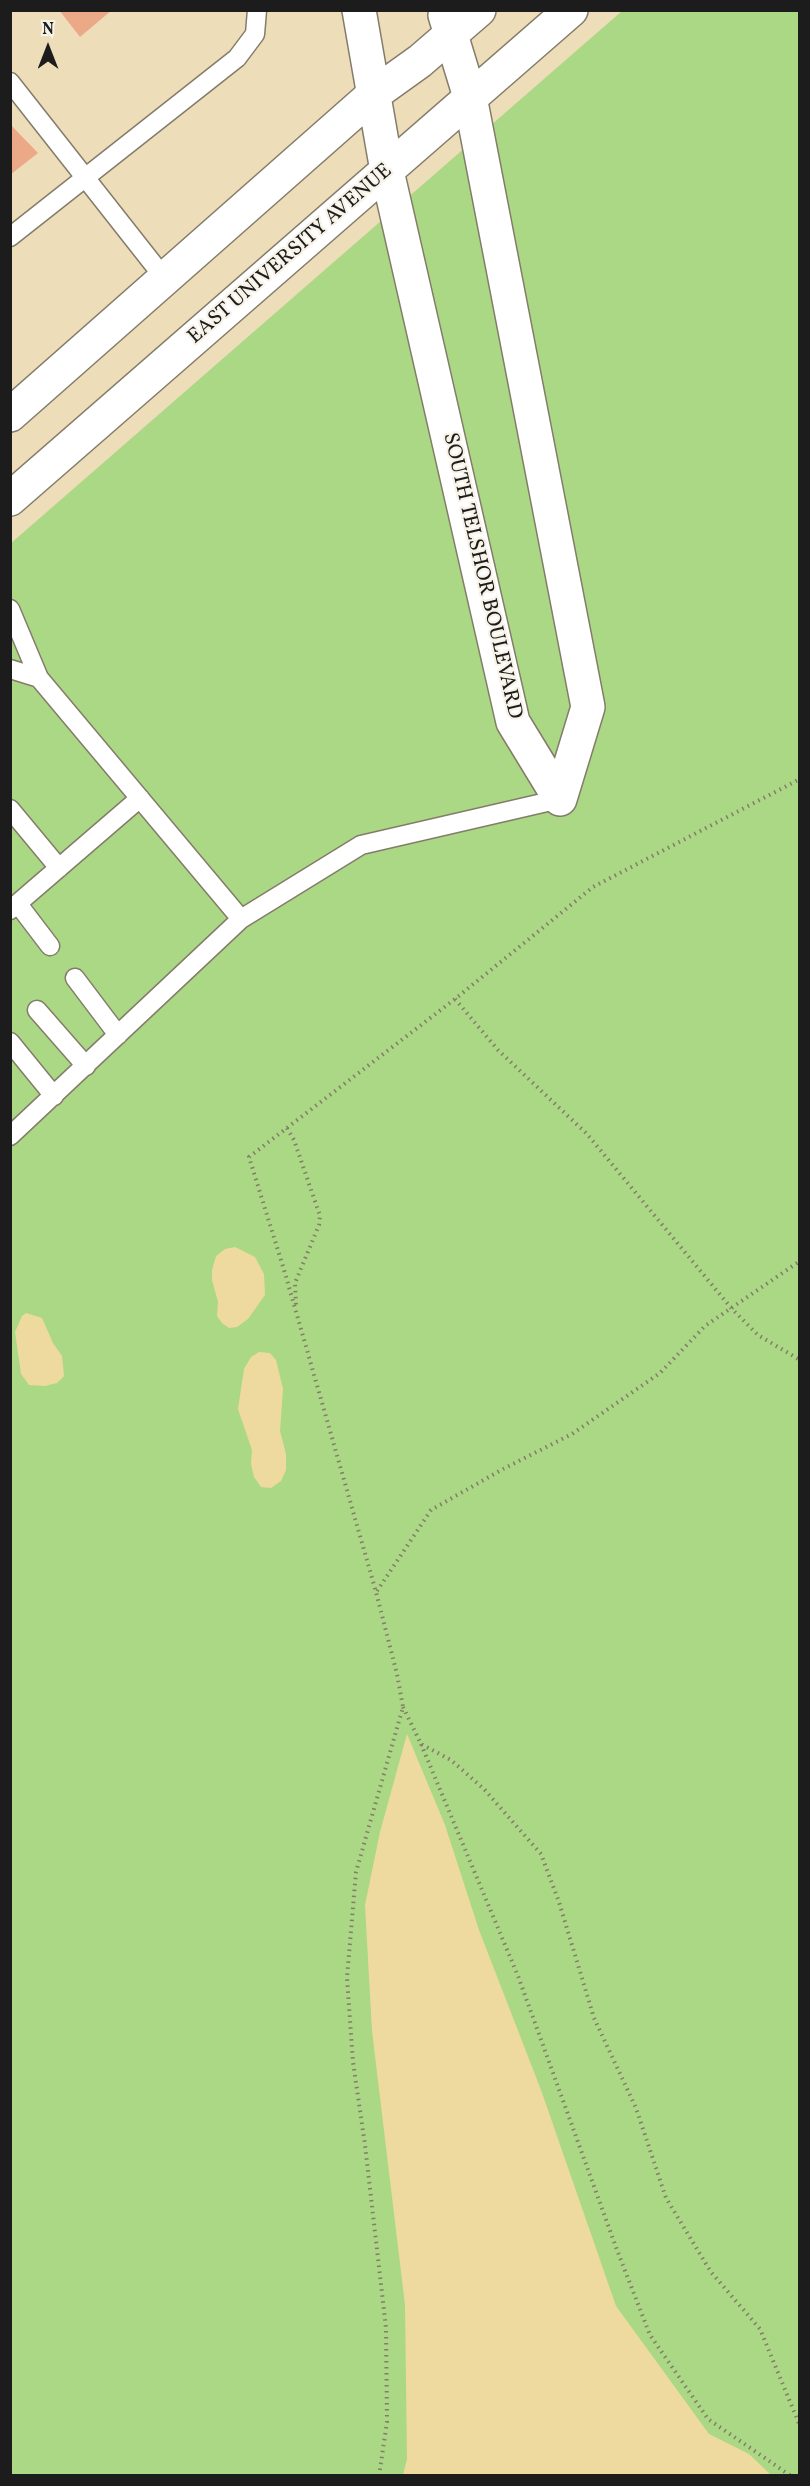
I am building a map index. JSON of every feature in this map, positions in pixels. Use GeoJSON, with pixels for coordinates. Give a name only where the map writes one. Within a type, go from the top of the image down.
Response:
{"type":"FeatureCollection","features":[{"type":"Feature","properties":{"kind":"main road","name":"SOUTH TELSHOR BOULEVARD"},"geometry":{"type":"LineString","coordinates":[[359,10],[387,171],[513,722],[560,800]]}},
{"type":"Feature","properties":{"kind":"main road"},"geometry":{"type":"LineString","coordinates":[[10,415],[374,94],[420,61],[447,23],[479,10]]}},
{"type":"Feature","properties":{"kind":"main road","name":"EAST UNIVERSITY AVENUE"},"geometry":{"type":"LineString","coordinates":[[10,499],[571,10]]}},
{"type":"Feature","properties":{"kind":"main road"},"geometry":{"type":"LineString","coordinates":[[447,23],[470,97],[588,707],[560,800]]}},
{"type":"Feature","properties":{"kind":"lane"},"geometry":{"type":"LineString","coordinates":[[10,237],[237,58],[255,34],[257,10]]}},
{"type":"Feature","properties":{"kind":"lane"},"geometry":{"type":"LineString","coordinates":[[10,82],[165,279]]}},
{"type":"Feature","properties":{"kind":"lane"},"geometry":{"type":"LineString","coordinates":[[10,609],[39,678],[241,919]]}},
{"type":"Feature","properties":{"kind":"lane"},"geometry":{"type":"LineString","coordinates":[[10,669],[39,678]]}},
{"type":"Feature","properties":{"kind":"lane"},"geometry":{"type":"LineString","coordinates":[[50,946],[14,907],[140,798]]}},
{"type":"Feature","properties":{"kind":"lane"},"geometry":{"type":"LineString","coordinates":[[14,1125],[54,1096],[241,919],[361,844],[560,800]]}},
{"type":"Feature","properties":{"kind":"lane"},"geometry":{"type":"LineString","coordinates":[[10,809],[59,868]]}},
{"type":"Feature","properties":{"kind":"lane"},"geometry":{"type":"LineString","coordinates":[[75,978],[118,1035]]}},
{"type":"Feature","properties":{"kind":"lane"},"geometry":{"type":"LineString","coordinates":[[38,1010],[86,1066]]}},
{"type":"Feature","properties":{"kind":"lane"},"geometry":{"type":"LineString","coordinates":[[10,1042],[54,1096]]}},
{"type":"Feature","properties":{"kind":"path"},"geometry":{"type":"LineString","coordinates":[[791,2475],[708,2419],[650,2334],[617,2250],[518,1976],[421,1744],[403,1707],[398,1674],[376,1592],[297,1313],[249,1158],[455,999],[593,887],[800,779]]}},
{"type":"Feature","properties":{"kind":"path"},"geometry":{"type":"LineString","coordinates":[[455,999],[498,1050],[587,1134],[732,1309],[758,1335],[800,1360]]}},
{"type":"Feature","properties":{"kind":"path"},"geometry":{"type":"LineString","coordinates":[[287,1128],[294,1140],[320,1216],[319,1225],[295,1283],[297,1313]]}},
{"type":"Feature","properties":{"kind":"path"},"geometry":{"type":"LineString","coordinates":[[376,1592],[431,1510],[503,1469],[572,1434],[660,1373],[705,1326],[800,1261]]}},
{"type":"Feature","properties":{"kind":"path"},"geometry":{"type":"LineString","coordinates":[[379,2475],[387,2422],[386,2328],[353,2062],[347,1978],[356,1872],[403,1707]]}},
{"type":"Feature","properties":{"kind":"path"},"geometry":{"type":"LineString","coordinates":[[421,1744],[451,1760],[484,1789],[541,1854],[559,1902],[594,2019],[636,2108],[666,2198],[711,2272],[760,2329],[800,2426]]}},
{"type":"Feature","properties":{"kind":"green space"},"geometry":{"type":"Polygon","coordinates":[[[622,11],[799,11],[799,2475],[11,2475],[10,544],[622,11]]]}},
{"type":"Feature","properties":{"kind":"sand"},"geometry":{"type":"Polygon","coordinates":[[[235,1247],[255,1257],[264,1274],[265,1295],[248,1319],[237,1327],[229,1328],[217,1316],[218,1302],[212,1280],[212,1270],[216,1256],[225,1249],[235,1247]]]}},
{"type":"Feature","properties":{"kind":"sand"},"geometry":{"type":"Polygon","coordinates":[[[26,1313],[42,1318],[53,1343],[62,1356],[64,1376],[57,1383],[45,1386],[29,1385],[21,1374],[15,1332],[22,1316],[26,1313]]]}},
{"type":"Feature","properties":{"kind":"sand"},"geometry":{"type":"Polygon","coordinates":[[[259,1352],[270,1353],[276,1360],[283,1389],[280,1431],[286,1454],[286,1470],[281,1481],[271,1488],[261,1487],[254,1477],[251,1464],[252,1450],[238,1409],[244,1369],[251,1357],[259,1352]]]}},
{"type":"Feature","properties":{"kind":"sand"},"geometry":{"type":"Polygon","coordinates":[[[407,1734],[445,1825],[479,1930],[541,2090],[616,2306],[709,2434],[749,2454],[771,2475],[403,2475],[407,2459],[405,2305],[372,2031],[365,1905],[380,1832],[407,1734]]]}},
{"type":"Feature","properties":{"kind":"building"},"geometry":{"type":"Polygon","coordinates":[[[59,10],[112,10],[80,37],[59,10]]]}},
{"type":"Feature","properties":{"kind":"building"},"geometry":{"type":"Polygon","coordinates":[[[10,124],[38,153],[10,175],[10,124]]]}}]}
